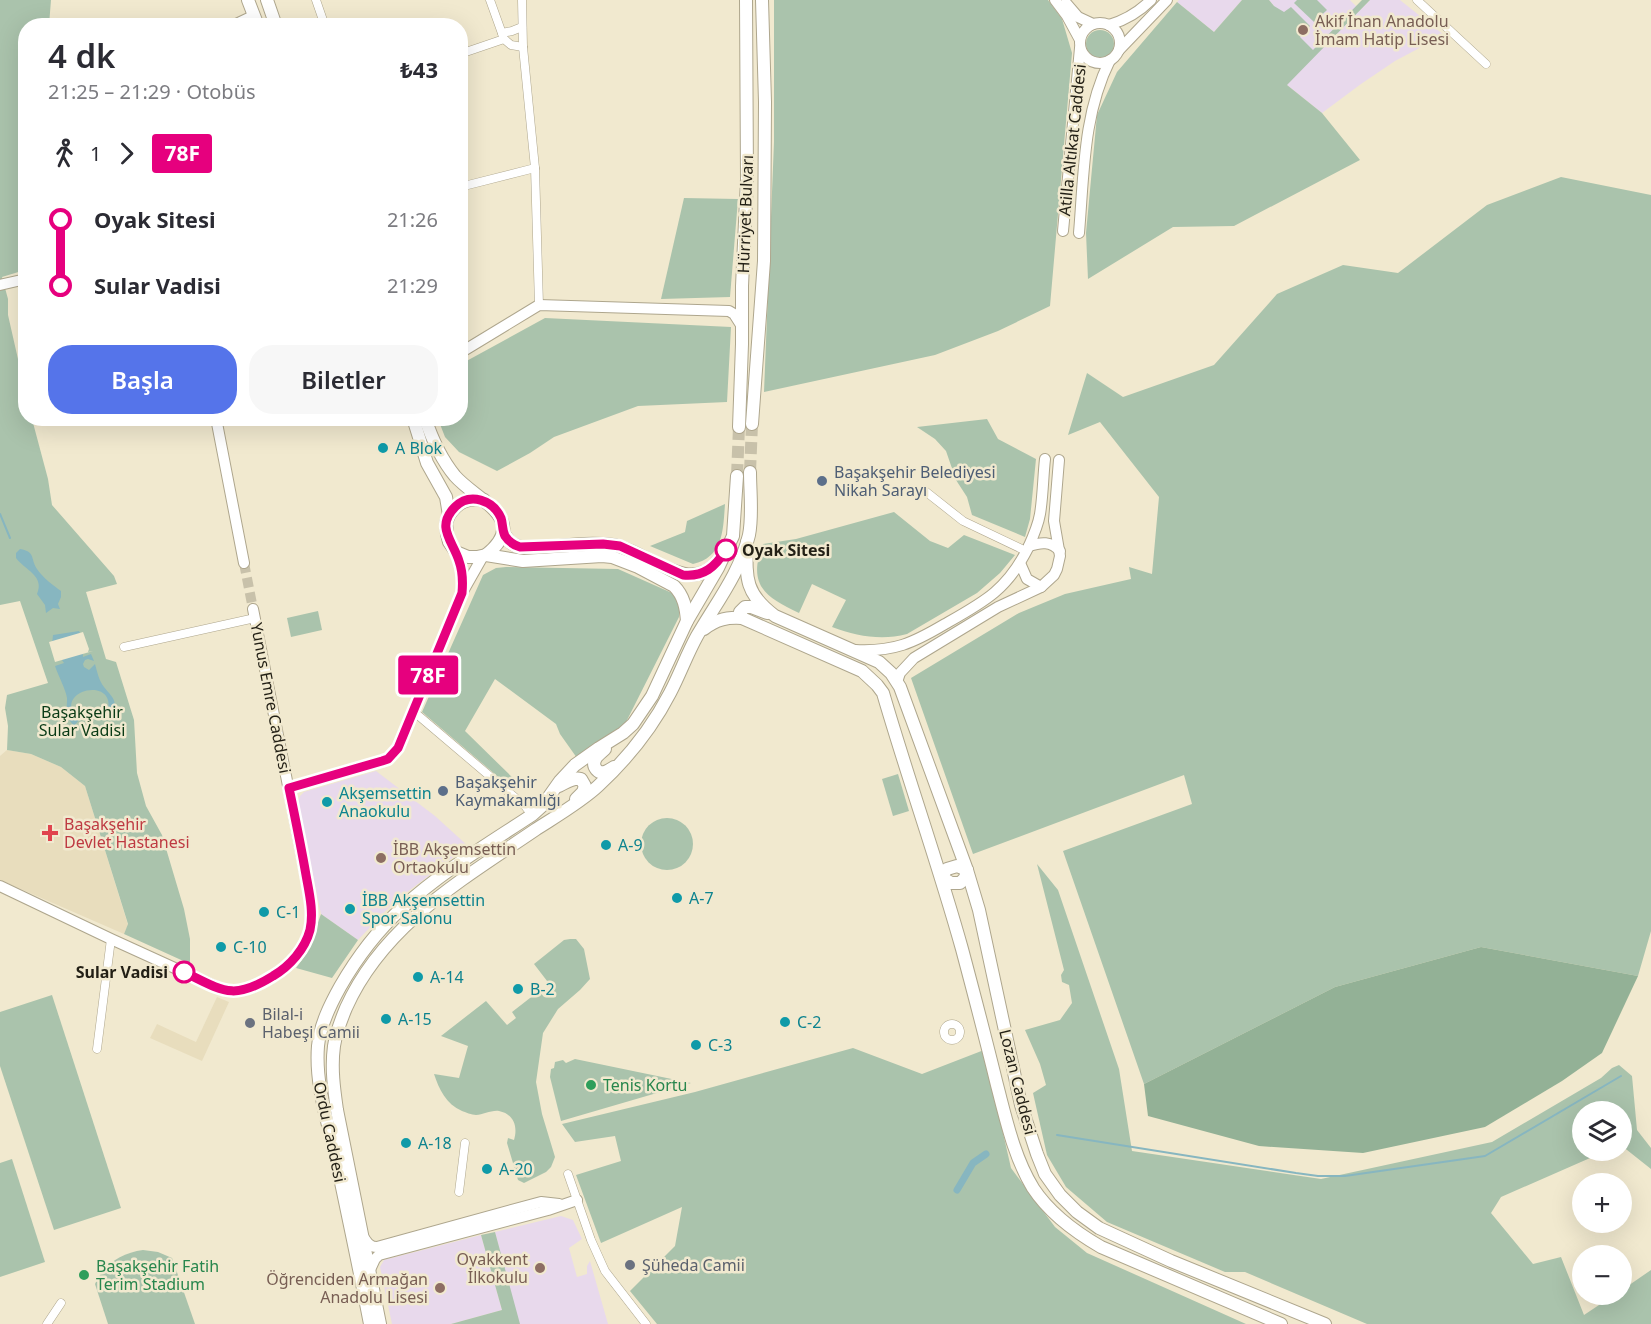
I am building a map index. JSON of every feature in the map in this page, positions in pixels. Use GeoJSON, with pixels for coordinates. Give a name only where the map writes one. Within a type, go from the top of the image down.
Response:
{"type":"FeatureCollection","features":[{"type":"Feature","properties":{"kind":"main road"},"geometry":{"type":"LineString","coordinates":[[248,0],[255,18]]}},
{"type":"Feature","properties":{"kind":"main road","name":"Hürriyet Bulvarı"},"geometry":{"type":"LineString","coordinates":[[739,427],[747,179],[746,0]]}},
{"type":"Feature","properties":{"kind":"main road","name":"Hürriyet Bulvarı"},"geometry":{"type":"LineString","coordinates":[[752,424],[763,287],[765,102],[762,0]]}},
{"type":"Feature","properties":{"kind":"main road"},"geometry":{"type":"LineString","coordinates":[[742,290],[744,275],[750,270],[758,271],[763,287]]}},
{"type":"Feature","properties":{"kind":"main road"},"geometry":{"type":"LineString","coordinates":[[415,426],[427,463],[446,497],[447,534],[456,552],[468,557],[484,556],[524,561],[602,556],[621,560],[674,586],[684,602],[687,621]]}},
{"type":"Feature","properties":{"kind":"main road"},"geometry":{"type":"LineString","coordinates":[[428,426],[437,448],[449,468],[498,513],[503,532],[512,543],[520,547],[603,544],[620,546],[674,571],[688,575],[702,573],[716,565],[729,545]]}},
{"type":"Feature","properties":{"kind":"main road"},"geometry":{"type":"LineString","coordinates":[[698,634],[728,587],[747,542],[750,530],[750,472]]}},
{"type":"Feature","properties":{"kind":"main road"},"geometry":{"type":"LineString","coordinates":[[687,621],[733,536],[737,476]]}},
{"type":"Feature","properties":{"kind":"main road"},"geometry":{"type":"LineString","coordinates":[[448,515],[458,504],[467,500],[484,500]]}},
{"type":"Feature","properties":{"kind":"main road"},"geometry":{"type":"LineString","coordinates":[[484,556],[496,545],[503,532]]}},
{"type":"Feature","properties":{"kind":"main road"},"geometry":{"type":"LineString","coordinates":[[747,542],[748,584],[757,600],[775,616]]}},
{"type":"Feature","properties":{"kind":"main road"},"geometry":{"type":"LineString","coordinates":[[698,634],[710,624],[718,621],[732,617],[742,618],[740,612],[748,606],[879,662],[897,682]]}},
{"type":"Feature","properties":{"kind":"main road","name":"Lozan Caddesi"},"geometry":{"type":"LineString","coordinates":[[742,618],[862,671],[883,693],[941,877],[1006,1116],[1021,1164],[1033,1188],[1054,1214],[1101,1247],[1281,1324]]}},
{"type":"Feature","properties":{"kind":"main road","name":"Ordu Caddesi"},"geometry":{"type":"LineString","coordinates":[[370,1324],[318,1078],[318,1047],[333,1000],[347,975],[384,926],[402,908],[439,878],[532,815],[543,805],[575,765],[623,733],[640,716],[652,696],[687,621]]}},
{"type":"Feature","properties":{"kind":"main road","name":"Ordu Caddesi"},"geometry":{"type":"LineString","coordinates":[[380,1324],[337,1110],[333,1073],[337,1033],[352,994],[373,962],[417,914],[458,882],[596,788],[625,760],[658,715],[698,634]]}},
{"type":"Feature","properties":{"kind":"main road","name":"Lozan Caddesi"},"geometry":{"type":"LineString","coordinates":[[897,682],[967,870],[986,939],[1021,1104],[1046,1174],[1060,1195],[1077,1212],[1099,1228],[1171,1261],[1325,1324]]}},
{"type":"Feature","properties":{"kind":"main road"},"geometry":{"type":"LineString","coordinates":[[623,733],[596,758],[594,766],[598,772],[603,773],[625,760]]}},
{"type":"Feature","properties":{"kind":"main road"},"geometry":{"type":"LineString","coordinates":[[556,788],[577,778],[581,779],[585,786],[578,798],[562,812]]}},
{"type":"Feature","properties":{"kind":"main road"},"geometry":{"type":"LineString","coordinates":[[941,877],[951,883],[960,883],[965,878],[967,870]]}},
{"type":"Feature","properties":{"kind":"street"},"geometry":{"type":"LineString","coordinates":[[316,0],[323,18]]}},
{"type":"Feature","properties":{"kind":"street"},"geometry":{"type":"LineString","coordinates":[[490,0],[503,36],[511,45],[523,46]]}},
{"type":"Feature","properties":{"kind":"street"},"geometry":{"type":"LineString","coordinates":[[522,0],[523,46],[535,168],[539,302]]}},
{"type":"Feature","properties":{"kind":"street"},"geometry":{"type":"LineString","coordinates":[[1055,0],[1067,16],[1084,56],[1092,62],[1103,63],[1110,60],[1167,0]]}},
{"type":"Feature","properties":{"kind":"street"},"geometry":{"type":"LineString","coordinates":[[1063,0],[1078,17],[1093,24]]}},
{"type":"Feature","properties":{"kind":"street"},"geometry":{"type":"LineString","coordinates":[[1080,44],[1084,30],[1093,24],[1109,25],[1128,19],[1151,0]]}},
{"type":"Feature","properties":{"kind":"street"},"geometry":{"type":"LineString","coordinates":[[1417,0],[1486,64]]}},
{"type":"Feature","properties":{"kind":"street"},"geometry":{"type":"LineString","coordinates":[[1109,25],[1118,35],[1119,50]]}},
{"type":"Feature","properties":{"kind":"street"},"geometry":{"type":"LineString","coordinates":[[468,51],[522,27]]}},
{"type":"Feature","properties":{"kind":"street","name":"Atilla Altıkat Caddesi"},"geometry":{"type":"LineString","coordinates":[[1063,231],[1080,44]]}},
{"type":"Feature","properties":{"kind":"street","name":"Atilla Altıkat Caddesi"},"geometry":{"type":"LineString","coordinates":[[1079,233],[1088,127],[1096,96],[1110,60]]}},
{"type":"Feature","properties":{"kind":"street"},"geometry":{"type":"LineString","coordinates":[[468,185],[535,168]]}},
{"type":"Feature","properties":{"kind":"street"},"geometry":{"type":"LineString","coordinates":[[0,285],[18,281]]}},
{"type":"Feature","properties":{"kind":"street"},"geometry":{"type":"LineString","coordinates":[[468,341],[539,302],[723,306],[732,305],[742,290]]}},
{"type":"Feature","properties":{"kind":"street"},"geometry":{"type":"LineString","coordinates":[[468,348],[539,302],[729,311],[734,314],[741,325]]}},
{"type":"Feature","properties":{"kind":"street"},"geometry":{"type":"LineString","coordinates":[[218,426],[244,563]]}},
{"type":"Feature","properties":{"kind":"street"},"geometry":{"type":"LineString","coordinates":[[855,650],[890,649],[918,640],[974,607],[1005,584],[1020,563],[1040,515],[1044,459]]}},
{"type":"Feature","properties":{"kind":"street"},"geometry":{"type":"LineString","coordinates":[[897,682],[900,673],[922,652],[998,607],[1041,586],[1054,575],[1060,551],[1054,521],[1059,460]]}},
{"type":"Feature","properties":{"kind":"street"},"geometry":{"type":"LineString","coordinates":[[925,491],[963,521],[1027,549],[1047,543],[1060,551]]}},
{"type":"Feature","properties":{"kind":"street"},"geometry":{"type":"LineString","coordinates":[[456,552],[462,572],[462,593]]}},
{"type":"Feature","properties":{"kind":"street"},"geometry":{"type":"LineString","coordinates":[[289,788],[388,759],[398,748],[462,593],[484,556]]}},
{"type":"Feature","properties":{"kind":"street"},"geometry":{"type":"LineString","coordinates":[[1020,563],[1027,579],[1041,586]]}},
{"type":"Feature","properties":{"kind":"street"},"geometry":{"type":"LineString","coordinates":[[124,647],[254,613]]}},
{"type":"Feature","properties":{"kind":"street","name":"Yunus Emre Caddesi"},"geometry":{"type":"LineString","coordinates":[[0,886],[230,992],[254,986],[282,970],[292,961],[304,945],[311,917],[304,865],[254,613]]}},
{"type":"Feature","properties":{"kind":"street"},"geometry":{"type":"LineString","coordinates":[[413,711],[525,806],[532,815]]}},
{"type":"Feature","properties":{"kind":"street"},"geometry":{"type":"LineString","coordinates":[[97,1049],[111,939]]}},
{"type":"Feature","properties":{"kind":"street"},"geometry":{"type":"LineString","coordinates":[[459,1192],[465,1143]]}},
{"type":"Feature","properties":{"kind":"street"},"geometry":{"type":"LineString","coordinates":[[568,1174],[604,1271],[646,1324]]}},
{"type":"Feature","properties":{"kind":"street"},"geometry":{"type":"LineString","coordinates":[[369,1273],[379,1255],[548,1210],[577,1200]]}},
{"type":"Feature","properties":{"kind":"street"},"geometry":{"type":"LineString","coordinates":[[362,1234],[368,1244],[377,1247],[541,1202],[563,1204]]}},
{"type":"Feature","properties":{"kind":"street"},"geometry":{"type":"LineString","coordinates":[[47,1324],[61,1303]]}},
{"type":"Feature","properties":{"kind":"shaded area"},"geometry":{"type":"Polygon","coordinates":[[[1179,0],[1242,0],[1214,32],[1177,2],[1179,0]]]}},
{"type":"Feature","properties":{"kind":"shaded area"},"geometry":{"type":"Polygon","coordinates":[[[1269,0],[1350,0],[1360,10],[1370,0],[1400,0],[1444,35],[1395,61],[1322,113],[1287,85],[1274,6],[1269,0]]]}},
{"type":"Feature","properties":{"kind":"shaded area","name":"Başakşehir Devlet Hastanesi"},"geometry":{"type":"Polygon","coordinates":[[[7,750],[31,754],[61,767],[85,786],[128,925],[124,934],[0,880],[0,756],[7,750]]]}},
{"type":"Feature","properties":{"kind":"shaded area","name":"İBB Akşemsettin Ortaokulu"},"geometry":{"type":"Polygon","coordinates":[[[376,771],[435,816],[468,846],[394,902],[358,940],[321,914],[298,802],[304,792],[376,771]]]}},
{"type":"Feature","properties":{"kind":"shaded area"},"geometry":{"type":"Polygon","coordinates":[[[217,997],[229,1002],[202,1061],[150,1038],[157,1024],[196,1042],[217,997]]]}},
{"type":"Feature","properties":{"kind":"shaded area","name":"Oyakkent İlkokulu"},"geometry":{"type":"Polygon","coordinates":[[[561,1216],[573,1220],[582,1239],[569,1248],[577,1277],[587,1274],[590,1261],[608,1324],[519,1324],[495,1232],[561,1216]]]}},
{"type":"Feature","properties":{"kind":"shaded area","name":"Öğrenciden Armağan Anadolu Lisesi"},"geometry":{"type":"Polygon","coordinates":[[[481,1235],[502,1310],[451,1324],[392,1324],[380,1267],[384,1260],[481,1235]]]}},
{"type":"Feature","properties":{"kind":"green space","name":"Başakşehir Sular Vadisi"},"geometry":{"type":"Polygon","coordinates":[[[0,0],[51,0],[50,18],[18,18],[18,272],[2,277],[18,359],[18,426],[34,426],[48,479],[52,505],[114,576],[117,584],[86,592],[106,659],[116,662],[134,720],[137,773],[146,806],[162,835],[184,909],[190,939],[190,964],[124,934],[128,924],[85,786],[61,767],[31,754],[7,750],[8,726],[5,708],[7,695],[48,683],[20,601],[0,605],[0,0]]]}},
{"type":"Feature","properties":{"kind":"green space"},"geometry":{"type":"Polygon","coordinates":[[[774,0],[1048,0],[1062,19],[1072,53],[1050,306],[998,331],[935,355],[764,392],[774,142],[774,0]]]}},
{"type":"Feature","properties":{"kind":"green space"},"geometry":{"type":"Polygon","coordinates":[[[1242,0],[1269,0],[1284,12],[1291,7],[1310,26],[1300,37],[1313,50],[1362,0],[1370,0],[1287,85],[1322,113],[1360,160],[1234,226],[1173,227],[1088,279],[1086,233],[1097,115],[1117,72],[1177,2],[1214,32],[1242,0]]]}},
{"type":"Feature","properties":{"kind":"green space"},"geometry":{"type":"Polygon","coordinates":[[[1297,0],[1317,0],[1327,10],[1314,22],[1294,3],[1297,0]]]}},
{"type":"Feature","properties":{"kind":"green space"},"geometry":{"type":"Polygon","coordinates":[[[1100,30],[1110,34],[1114,44],[1110,54],[1100,58],[1090,54],[1086,44],[1090,34],[1100,30]]]}},
{"type":"Feature","properties":{"kind":"green space"},"geometry":{"type":"Polygon","coordinates":[[[1561,177],[1651,195],[1651,931],[1638,976],[1481,947],[1335,987],[1144,1084],[1063,851],[1192,804],[1184,775],[973,854],[911,678],[1019,613],[1065,594],[1131,579],[1129,567],[1152,574],[1159,497],[1100,422],[1068,435],[1087,373],[1123,397],[1214,365],[1277,294],[1343,265],[1398,273],[1487,205],[1561,177]]]}},
{"type":"Feature","properties":{"kind":"green space"},"geometry":{"type":"Polygon","coordinates":[[[684,198],[738,199],[730,297],[661,299],[684,198]]]}},
{"type":"Feature","properties":{"kind":"green space"},"geometry":{"type":"Polygon","coordinates":[[[545,318],[731,327],[727,402],[638,406],[554,437],[497,471],[459,452],[445,437],[441,426],[468,426],[468,360],[545,318]]]}},
{"type":"Feature","properties":{"kind":"green space"},"geometry":{"type":"Polygon","coordinates":[[[987,419],[998,439],[1036,459],[1030,519],[1025,537],[972,515],[967,497],[956,480],[946,451],[935,439],[917,427],[987,419]]]}},
{"type":"Feature","properties":{"kind":"green space"},"geometry":{"type":"Polygon","coordinates":[[[725,504],[720,541],[711,555],[703,560],[693,564],[650,546],[685,532],[687,521],[725,504]]]}},
{"type":"Feature","properties":{"kind":"green space"},"geometry":{"type":"Polygon","coordinates":[[[894,512],[930,541],[948,548],[964,535],[1015,555],[1000,573],[977,593],[907,634],[897,636],[869,636],[832,627],[846,600],[812,584],[799,613],[768,595],[762,588],[757,570],[763,544],[796,539],[894,512]]]}},
{"type":"Feature","properties":{"kind":"green space"},"geometry":{"type":"Polygon","coordinates":[[[496,568],[618,569],[672,593],[680,605],[679,617],[622,730],[577,758],[560,734],[556,724],[495,679],[465,731],[516,781],[510,787],[422,712],[483,575],[496,568]]]}},
{"type":"Feature","properties":{"kind":"green space"},"geometry":{"type":"Polygon","coordinates":[[[318,611],[322,630],[291,637],[287,618],[318,611]]]}},
{"type":"Feature","properties":{"kind":"green space"},"geometry":{"type":"Polygon","coordinates":[[[898,774],[909,811],[893,816],[882,779],[898,774]]]}},
{"type":"Feature","properties":{"kind":"green space"},"geometry":{"type":"Polygon","coordinates":[[[662,818],[672,818],[686,825],[693,844],[686,863],[672,870],[662,870],[652,866],[645,859],[641,849],[641,839],[645,829],[652,822],[662,818]]]}},
{"type":"Feature","properties":{"kind":"green space"},"geometry":{"type":"Polygon","coordinates":[[[1037,864],[1058,890],[1119,1069],[1132,1151],[1321,1179],[1492,1142],[1619,1065],[1632,1076],[1637,1130],[1651,1148],[1651,1169],[1632,1154],[1632,1101],[1572,1101],[1572,1161],[1583,1161],[1501,1197],[1491,1213],[1533,1264],[1561,1257],[1572,1285],[1572,1305],[1580,1305],[1584,1315],[1599,1305],[1632,1305],[1632,1283],[1651,1270],[1651,1324],[1367,1324],[1245,1272],[1225,1272],[1107,1222],[1066,1187],[1047,1155],[1033,1093],[1046,1085],[1040,1064],[1025,1030],[1060,1020],[1072,1003],[1069,985],[1062,982],[1061,975],[1064,970],[1037,864]]]}},
{"type":"Feature","properties":{"kind":"green space"},"geometry":{"type":"Polygon","coordinates":[[[321,914],[358,940],[332,978],[296,968],[307,953],[321,914]]]}},
{"type":"Feature","properties":{"kind":"green space"},"geometry":{"type":"Polygon","coordinates":[[[576,939],[584,949],[590,979],[558,1009],[543,1033],[536,1082],[542,1114],[555,1157],[546,1172],[524,1183],[518,1180],[507,1143],[508,1138],[514,1140],[515,1135],[515,1126],[511,1118],[499,1111],[476,1115],[462,1111],[447,1100],[441,1090],[434,1074],[459,1078],[468,1046],[441,1036],[486,1001],[507,1025],[516,1018],[512,1012],[539,991],[544,997],[554,990],[534,964],[564,940],[576,939]]]}},
{"type":"Feature","properties":{"kind":"green space"},"geometry":{"type":"Polygon","coordinates":[[[1481,947],[1638,976],[1602,1053],[1562,1081],[1485,1127],[1363,1153],[1259,1146],[1148,1116],[1144,1084],[1335,987],[1481,947]]]}},
{"type":"Feature","properties":{"kind":"green space"},"geometry":{"type":"Polygon","coordinates":[[[52,995],[121,1208],[54,1230],[0,1066],[0,1012],[52,995]]]}},
{"type":"Feature","properties":{"kind":"green space"},"geometry":{"type":"Polygon","coordinates":[[[853,1048],[922,1074],[984,1050],[1011,1168],[1055,1227],[1087,1253],[1246,1324],[657,1324],[630,1291],[675,1246],[682,1207],[601,1243],[576,1175],[621,1161],[615,1136],[575,1142],[562,1124],[695,1092],[853,1048]]]}},
{"type":"Feature","properties":{"kind":"green space"},"geometry":{"type":"Polygon","coordinates":[[[575,1059],[691,1083],[561,1121],[550,1077],[551,1069],[554,1068],[555,1062],[563,1060],[566,1063],[575,1059]]]}},
{"type":"Feature","properties":{"kind":"green space"},"geometry":{"type":"Polygon","coordinates":[[[12,1159],[45,1262],[0,1277],[0,1163],[12,1159]]]}},
{"type":"Feature","properties":{"kind":"green space"},"geometry":{"type":"Polygon","coordinates":[[[495,1232],[520,1324],[451,1324],[502,1310],[481,1235],[495,1232]]]}},
{"type":"Feature","properties":{"kind":"green space"},"geometry":{"type":"Polygon","coordinates":[[[143,1250],[158,1252],[172,1258],[195,1324],[108,1324],[95,1284],[108,1265],[127,1254],[143,1250]]]}},
{"type":"Feature","properties":{"kind":"water"},"geometry":{"type":"Polygon","coordinates":[[[20,549],[31,554],[39,572],[61,591],[58,604],[60,609],[53,608],[46,613],[45,605],[37,594],[39,588],[36,578],[16,558],[16,553],[20,549]]]}},
{"type":"Feature","properties":{"kind":"water"},"geometry":{"type":"Polygon","coordinates":[[[79,631],[83,657],[91,654],[94,661],[85,660],[84,667],[89,670],[95,664],[101,682],[113,698],[115,708],[114,713],[108,711],[108,700],[103,693],[94,690],[85,691],[77,695],[72,702],[72,710],[79,720],[74,726],[67,716],[67,698],[55,666],[64,663],[62,660],[57,660],[52,644],[53,635],[79,631]]]}},
{"type":"Feature","properties":{"kind":"pier"},"geometry":{"type":"Polygon","coordinates":[[[83,632],[88,652],[93,651],[55,662],[49,642],[83,632]]]}},
{"type":"Feature","properties":{"kind":"waterway"},"geometry":{"type":"LineString","coordinates":[[0,514],[10,538]]}},
{"type":"Feature","properties":{"kind":"waterway"},"geometry":{"type":"LineString","coordinates":[[1057,1135],[1296,1173],[1345,1176],[1485,1156],[1621,1076]]}},
{"type":"Feature","properties":{"kind":"waterway"},"geometry":{"type":"LineString","coordinates":[[957,1190],[973,1163],[986,1154]]}},
{"type":"Feature","properties":{"kind":"tunnel"},"geometry":{"type":"LineString","coordinates":[[750,472],[752,424]]}},
{"type":"Feature","properties":{"kind":"tunnel"},"geometry":{"type":"LineString","coordinates":[[737,476],[739,427]]}},
{"type":"Feature","properties":{"kind":"tunnel"},"geometry":{"type":"LineString","coordinates":[[244,563],[253,609]]}},
{"type":"Feature","properties":{"kind":"bus line","name":"78F"},"geometry":{"type":"LineString","coordinates":[[184,972],[223,990],[238,991],[254,986],[278,973],[292,961],[304,945],[311,917],[310,897],[289,788],[388,759],[398,748],[462,593],[464,581],[462,572],[456,552],[449,542],[446,528],[448,515],[458,504],[467,500],[484,500],[501,518],[506,538],[520,547],[603,544],[620,546],[683,575],[706,571],[716,565],[726,550]]}},
{"type":"Feature","properties":{"kind":"place","name":"Akif İnan Anadolu İmam Hatip Lisesi"},"geometry":{"type":"Point","coordinates":[1303,30]}},
{"type":"Feature","properties":{"kind":"place","name":"A Blok"},"geometry":{"type":"Point","coordinates":[383,448]}},
{"type":"Feature","properties":{"kind":"place","name":"Başakşehir Belediyesi Nikah Sarayı"},"geometry":{"type":"Point","coordinates":[822,481]}},
{"type":"Feature","properties":{"kind":"place","name":"Oyak Sitesi"},"geometry":{"type":"Point","coordinates":[726,550]}},
{"type":"Feature","properties":{"kind":"place","name":"Başakşehir Kaymakamlığı"},"geometry":{"type":"Point","coordinates":[443,791]}},
{"type":"Feature","properties":{"kind":"place","name":"Akşemsettin Anaokulu"},"geometry":{"type":"Point","coordinates":[327,802]}},
{"type":"Feature","properties":{"kind":"place","name":"Başakşehir Devlet Hastanesi"},"geometry":{"type":"Point","coordinates":[50,833]}},
{"type":"Feature","properties":{"kind":"place","name":"A-9"},"geometry":{"type":"Point","coordinates":[606,845]}},
{"type":"Feature","properties":{"kind":"place","name":"İBB Akşemsettin Ortaokulu"},"geometry":{"type":"Point","coordinates":[381,858]}},
{"type":"Feature","properties":{"kind":"place","name":"A-7"},"geometry":{"type":"Point","coordinates":[677,898]}},
{"type":"Feature","properties":{"kind":"place","name":"İBB Akşemsettin Spor Salonu"},"geometry":{"type":"Point","coordinates":[350,909]}},
{"type":"Feature","properties":{"kind":"place","name":"C-1"},"geometry":{"type":"Point","coordinates":[264,912]}},
{"type":"Feature","properties":{"kind":"place","name":"C-10"},"geometry":{"type":"Point","coordinates":[221,947]}},
{"type":"Feature","properties":{"kind":"place","name":"Sular Vadisi"},"geometry":{"type":"Point","coordinates":[184,972]}},
{"type":"Feature","properties":{"kind":"place","name":"A-14"},"geometry":{"type":"Point","coordinates":[418,977]}},
{"type":"Feature","properties":{"kind":"place","name":"B-2"},"geometry":{"type":"Point","coordinates":[518,989]}},
{"type":"Feature","properties":{"kind":"place","name":"A-15"},"geometry":{"type":"Point","coordinates":[386,1019]}},
{"type":"Feature","properties":{"kind":"place","name":"C-2"},"geometry":{"type":"Point","coordinates":[785,1022]}},
{"type":"Feature","properties":{"kind":"place","name":"Bilal-i Habeşi Camii"},"geometry":{"type":"Point","coordinates":[250,1023]}},
{"type":"Feature","properties":{"kind":"place","name":"C-3"},"geometry":{"type":"Point","coordinates":[696,1045]}},
{"type":"Feature","properties":{"kind":"place","name":"Tenis Kortu"},"geometry":{"type":"Point","coordinates":[591,1085]}},
{"type":"Feature","properties":{"kind":"place","name":"A-18"},"geometry":{"type":"Point","coordinates":[406,1143]}},
{"type":"Feature","properties":{"kind":"place","name":"A-20"},"geometry":{"type":"Point","coordinates":[487,1169]}},
{"type":"Feature","properties":{"kind":"place","name":"Şüheda Camii"},"geometry":{"type":"Point","coordinates":[630,1265]}},
{"type":"Feature","properties":{"kind":"place","name":"Oyakkent İlkokulu"},"geometry":{"type":"Point","coordinates":[540,1268]}},
{"type":"Feature","properties":{"kind":"place","name":"Başakşehir Fatih Terim Stadium"},"geometry":{"type":"Point","coordinates":[84,1275]}},
{"type":"Feature","properties":{"kind":"place","name":"Öğrenciden Armağan Anadolu Lisesi"},"geometry":{"type":"Point","coordinates":[440,1288]}}]}
